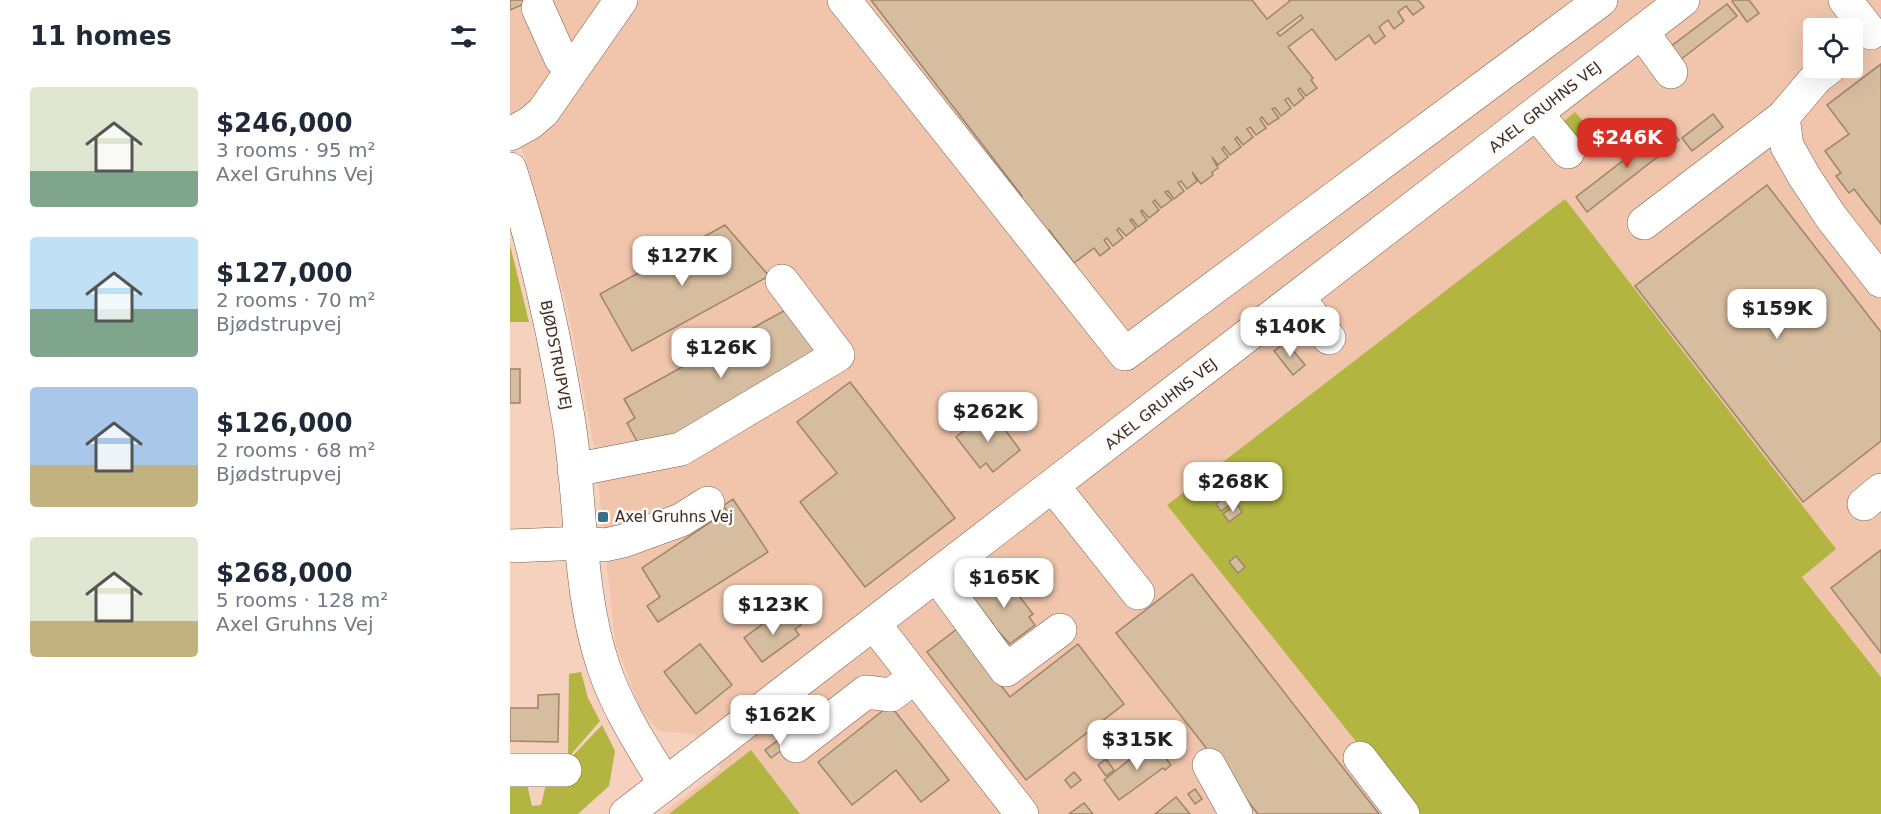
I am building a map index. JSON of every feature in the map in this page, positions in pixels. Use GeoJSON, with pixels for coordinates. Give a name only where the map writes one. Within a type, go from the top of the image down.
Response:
{"type":"FeatureCollection","features":[{"type":"Feature","properties":{"kind":"street"},"geometry":{"type":"LineString","coordinates":[[510,134],[530,123],[543,112],[621,0]]}},
{"type":"Feature","properties":{"kind":"street"},"geometry":{"type":"LineString","coordinates":[[844,0],[1125,354],[1601,0]]}},
{"type":"Feature","properties":{"kind":"street","name":"AXEL GRUHNS VEJ"},"geometry":{"type":"LineString","coordinates":[[626,814],[1538,114],[1683,0]]}},
{"type":"Feature","properties":{"kind":"street"},"geometry":{"type":"LineString","coordinates":[[1845,0],[1868,38]]}},
{"type":"Feature","properties":{"kind":"street"},"geometry":{"type":"LineString","coordinates":[[538,8],[561,59],[573,68]]}},
{"type":"Feature","properties":{"kind":"street"},"geometry":{"type":"LineString","coordinates":[[1642,32],[1671,72]]}},
{"type":"Feature","properties":{"kind":"street"},"geometry":{"type":"LineString","coordinates":[[1644,223],[1784,117],[1816,78]]}},
{"type":"Feature","properties":{"kind":"street"},"geometry":{"type":"LineString","coordinates":[[1538,114],[1568,152]]}},
{"type":"Feature","properties":{"kind":"street"},"geometry":{"type":"LineString","coordinates":[[1784,117],[1786,146],[1832,217],[1881,281]]}},
{"type":"Feature","properties":{"kind":"street","name":"BJØDSTRUPVEJ"},"geometry":{"type":"LineString","coordinates":[[510,169],[544,293],[569,419],[589,603],[603,667],[622,711],[665,784]]}},
{"type":"Feature","properties":{"kind":"street"},"geometry":{"type":"LineString","coordinates":[[574,470],[681,449],[838,355],[782,280]]}},
{"type":"Feature","properties":{"kind":"street"},"geometry":{"type":"LineString","coordinates":[[1298,297],[1329,338]]}},
{"type":"Feature","properties":{"kind":"street"},"geometry":{"type":"LineString","coordinates":[[1053,486],[1138,593]]}},
{"type":"Feature","properties":{"kind":"street"},"geometry":{"type":"LineString","coordinates":[[510,546],[583,543],[605,545],[623,542],[681,520],[708,503]]}},
{"type":"Feature","properties":{"kind":"street"},"geometry":{"type":"LineString","coordinates":[[937,576],[1006,670],[1060,630]]}},
{"type":"Feature","properties":{"kind":"street"},"geometry":{"type":"LineString","coordinates":[[874,624],[1022,814]]}},
{"type":"Feature","properties":{"kind":"street"},"geometry":{"type":"LineString","coordinates":[[796,746],[866,692],[891,695],[915,677]]}},
{"type":"Feature","properties":{"kind":"street"},"geometry":{"type":"LineString","coordinates":[[1360,758],[1403,814]]}},
{"type":"Feature","properties":{"kind":"street"},"geometry":{"type":"LineString","coordinates":[[1209,765],[1236,814]]}},
{"type":"Feature","properties":{"kind":"street"},"geometry":{"type":"LineString","coordinates":[[510,770],[565,770]]}},
{"type":"Feature","properties":{"kind":"shaded area"},"geometry":{"type":"Polygon","coordinates":[[[510,0],[1881,0],[1881,677],[1802,576],[1836,550],[1414,814],[662,814],[721,769],[694,734],[659,731],[640,708],[615,641],[595,451],[568,310],[525,157],[510,123],[510,0]]]}},
{"type":"Feature","properties":{"kind":"shaded area"},"geometry":{"type":"Polygon","coordinates":[[[1575,112],[1593,133],[1589,140],[1572,144],[1557,127],[1575,112]]]}},
{"type":"Feature","properties":{"kind":"shaded area"},"geometry":{"type":"Polygon","coordinates":[[[1565,199],[1836,549],[1802,577],[1881,677],[1881,814],[1414,814],[1167,505],[1565,199]]]}},
{"type":"Feature","properties":{"kind":"shaded area"},"geometry":{"type":"Polygon","coordinates":[[[510,245],[529,322],[510,322],[510,245]]]}},
{"type":"Feature","properties":{"kind":"shaded area"},"geometry":{"type":"Polygon","coordinates":[[[581,672],[588,698],[600,721],[568,758],[569,674],[581,672]]]}},
{"type":"Feature","properties":{"kind":"shaded area"},"geometry":{"type":"Polygon","coordinates":[[[602,725],[615,751],[609,786],[578,814],[510,814],[510,784],[527,784],[532,806],[541,805],[546,784],[602,725]]]}},
{"type":"Feature","properties":{"kind":"shaded area"},"geometry":{"type":"Polygon","coordinates":[[[751,750],[800,814],[669,814],[751,750]]]}},
{"type":"Feature","properties":{"kind":"building"},"geometry":{"type":"Polygon","coordinates":[[[510,0],[533,0],[510,10],[510,0]]]}},
{"type":"Feature","properties":{"kind":"building"},"geometry":{"type":"Polygon","coordinates":[[[871,0],[1252,0],[1267,19],[1289,0],[1418,0],[1424,7],[1413,15],[1406,6],[1398,12],[1404,21],[1394,29],[1388,20],[1379,27],[1385,36],[1375,44],[1369,35],[1336,60],[1312,29],[1288,47],[1313,78],[1311,80],[1317,88],[1306,96],[1300,88],[1298,90],[1304,98],[1294,106],[1288,98],[1285,100],[1291,108],[1281,116],[1275,108],[1272,109],[1279,118],[1268,125],[1262,117],[1260,119],[1266,128],[1256,135],[1250,127],[1247,129],[1253,137],[1243,145],[1237,137],[1235,139],[1241,147],[1230,155],[1224,147],[1222,149],[1228,157],[1218,165],[1212,157],[1218,168],[1212,172],[1213,175],[1201,184],[1192,172],[1197,181],[1187,189],[1181,181],[1178,183],[1184,191],[1174,199],[1168,191],[1165,192],[1172,200],[1161,208],[1155,200],[1153,202],[1159,210],[1149,218],[1142,210],[1147,220],[1138,227],[1132,219],[1130,220],[1136,228],[1126,236],[1119,228],[1117,230],[1123,238],[1113,246],[1107,238],[1104,240],[1110,248],[1100,256],[1094,248],[1074,263],[1049,230],[1039,237],[1013,203],[1022,196],[871,0]],[[1301,15],[1277,33],[1280,36],[1303,18],[1301,15]]]}},
{"type":"Feature","properties":{"kind":"building"},"geometry":{"type":"Polygon","coordinates":[[[1733,0],[1749,0],[1759,13],[1747,22],[1733,0]]]}},
{"type":"Feature","properties":{"kind":"building"},"geometry":{"type":"Polygon","coordinates":[[[1727,4],[1737,16],[1680,60],[1670,47],[1727,4]]]}},
{"type":"Feature","properties":{"kind":"building"},"geometry":{"type":"Polygon","coordinates":[[[1881,64],[1881,224],[1854,189],[1849,193],[1836,176],[1841,173],[1825,151],[1849,134],[1827,105],[1881,64]]]}},
{"type":"Feature","properties":{"kind":"building"},"geometry":{"type":"Polygon","coordinates":[[[1713,114],[1723,127],[1692,151],[1682,138],[1713,114]]]}},
{"type":"Feature","properties":{"kind":"building"},"geometry":{"type":"Polygon","coordinates":[[[1668,126],[1679,140],[1587,212],[1576,197],[1668,126]]]}},
{"type":"Feature","properties":{"kind":"building"},"geometry":{"type":"Polygon","coordinates":[[[1767,185],[1881,332],[1881,441],[1803,502],[1635,286],[1767,185]]]}},
{"type":"Feature","properties":{"kind":"building"},"geometry":{"type":"Polygon","coordinates":[[[725,225],[769,276],[632,351],[600,294],[725,225]]]}},
{"type":"Feature","properties":{"kind":"building"},"geometry":{"type":"Polygon","coordinates":[[[791,307],[821,361],[643,452],[627,423],[635,418],[624,399],[791,307]]]}},
{"type":"Feature","properties":{"kind":"building"},"geometry":{"type":"Polygon","coordinates":[[[1286,342],[1305,365],[1293,375],[1274,351],[1286,342]]]}},
{"type":"Feature","properties":{"kind":"building"},"geometry":{"type":"Polygon","coordinates":[[[510,369],[520,369],[520,403],[510,403],[510,369]]]}},
{"type":"Feature","properties":{"kind":"building"},"geometry":{"type":"Polygon","coordinates":[[[850,382],[955,518],[865,587],[800,502],[837,473],[797,422],[850,382]]]}},
{"type":"Feature","properties":{"kind":"building"},"geometry":{"type":"Polygon","coordinates":[[[991,411],[1020,450],[993,472],[986,463],[980,468],[956,437],[991,411]]]}},
{"type":"Feature","properties":{"kind":"building"},"geometry":{"type":"Polygon","coordinates":[[[1230,494],[1235,501],[1221,511],[1216,504],[1230,494]]]}},
{"type":"Feature","properties":{"kind":"building"},"geometry":{"type":"Polygon","coordinates":[[[733,499],[768,552],[658,622],[647,606],[660,597],[642,568],[727,511],[723,506],[733,499]]]}},
{"type":"Feature","properties":{"kind":"building"},"geometry":{"type":"Polygon","coordinates":[[[1237,504],[1242,512],[1229,522],[1223,514],[1237,504]]]}},
{"type":"Feature","properties":{"kind":"building"},"geometry":{"type":"Polygon","coordinates":[[[1881,550],[1881,653],[1831,588],[1881,550]]]}},
{"type":"Feature","properties":{"kind":"building"},"geometry":{"type":"Polygon","coordinates":[[[1236,556],[1245,567],[1238,573],[1229,562],[1236,556]]]}},
{"type":"Feature","properties":{"kind":"building"},"geometry":{"type":"Polygon","coordinates":[[[1002,574],[1033,614],[1029,617],[1035,625],[1010,644],[997,630],[993,633],[988,627],[993,624],[971,596],[1002,574]]]}},
{"type":"Feature","properties":{"kind":"building"},"geometry":{"type":"Polygon","coordinates":[[[1192,574],[1379,814],[1258,814],[1116,633],[1192,574]]]}},
{"type":"Feature","properties":{"kind":"building"},"geometry":{"type":"Polygon","coordinates":[[[780,611],[787,620],[794,616],[801,625],[795,629],[799,635],[762,662],[744,638],[780,611]]]}},
{"type":"Feature","properties":{"kind":"building"},"geometry":{"type":"Polygon","coordinates":[[[957,629],[1010,697],[1078,644],[1124,704],[1026,780],[927,652],[957,629]]]}},
{"type":"Feature","properties":{"kind":"building"},"geometry":{"type":"Polygon","coordinates":[[[700,644],[732,685],[696,714],[664,672],[700,644]]]}},
{"type":"Feature","properties":{"kind":"building"},"geometry":{"type":"Polygon","coordinates":[[[559,694],[558,742],[510,741],[510,708],[538,708],[538,695],[559,694]]]}},
{"type":"Feature","properties":{"kind":"building"},"geometry":{"type":"Polygon","coordinates":[[[890,705],[949,780],[921,802],[896,770],[852,805],[818,762],[890,705]]]}},
{"type":"Feature","properties":{"kind":"building"},"geometry":{"type":"Polygon","coordinates":[[[788,733],[794,741],[771,758],[765,750],[788,733]]]}},
{"type":"Feature","properties":{"kind":"building"},"geometry":{"type":"Polygon","coordinates":[[[1153,741],[1171,765],[1165,770],[1163,768],[1119,800],[1104,780],[1153,741]]]}},
{"type":"Feature","properties":{"kind":"building"},"geometry":{"type":"Polygon","coordinates":[[[1106,759],[1114,770],[1106,776],[1098,765],[1106,759]]]}},
{"type":"Feature","properties":{"kind":"building"},"geometry":{"type":"Polygon","coordinates":[[[1074,772],[1081,780],[1071,788],[1065,780],[1074,772]]]}},
{"type":"Feature","properties":{"kind":"building"},"geometry":{"type":"Polygon","coordinates":[[[1195,789],[1202,799],[1195,804],[1188,794],[1195,789]]]}},
{"type":"Feature","properties":{"kind":"building"},"geometry":{"type":"Polygon","coordinates":[[[1176,797],[1190,814],[1155,814],[1176,797]]]}},
{"type":"Feature","properties":{"kind":"building"},"geometry":{"type":"Polygon","coordinates":[[[1084,803],[1093,814],[1069,814],[1084,803]]]}},
{"type":"Feature","properties":{"kind":"place","name":"Axel Gruhns Vej"},"geometry":{"type":"Point","coordinates":[603,517]}}]}
